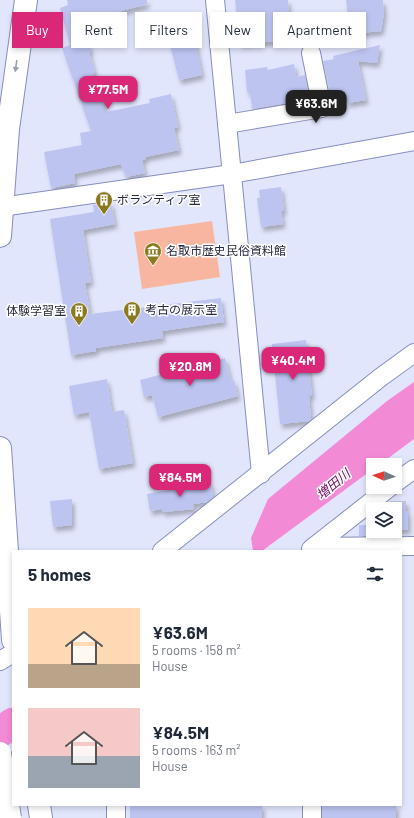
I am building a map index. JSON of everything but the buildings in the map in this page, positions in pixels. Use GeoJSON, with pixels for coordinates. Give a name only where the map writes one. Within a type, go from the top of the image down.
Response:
{"type":"FeatureCollection","features":[{"type":"Feature","properties":{"kind":"main road"},"geometry":{"type":"LineString","coordinates":[[0,236],[8,129],[26,0]]}},
{"type":"Feature","properties":{"kind":"main road"},"geometry":{"type":"LineString","coordinates":[[0,448],[12,636]]}},
{"type":"Feature","properties":{"kind":"main road"},"geometry":{"type":"LineString","coordinates":[[0,753],[10,818]]}},
{"type":"Feature","properties":{"kind":"main road"},"geometry":{"type":"LineString","coordinates":[[39,806],[42,818]]}},
{"type":"Feature","properties":{"kind":"street"},"geometry":{"type":"LineString","coordinates":[[215,0],[261,474]]}},
{"type":"Feature","properties":{"kind":"street"},"geometry":{"type":"LineString","coordinates":[[227,124],[322,108],[311,53]]}},
{"type":"Feature","properties":{"kind":"street"},"geometry":{"type":"LineString","coordinates":[[1,207],[232,174],[414,141]]}},
{"type":"Feature","properties":{"kind":"street"},"geometry":{"type":"LineString","coordinates":[[163,550],[261,474],[381,376],[414,353]]}},
{"type":"Feature","properties":{"kind":"street"},"geometry":{"type":"LineString","coordinates":[[402,478],[414,469]]}},
{"type":"Feature","properties":{"kind":"street"},"geometry":{"type":"LineString","coordinates":[[312,550],[381,494]]}},
{"type":"Feature","properties":{"kind":"street"},"geometry":{"type":"LineString","coordinates":[[312,550],[414,546]]}},
{"type":"Feature","properties":{"kind":"street"},"geometry":{"type":"LineString","coordinates":[[0,661],[12,654]]}},
{"type":"Feature","properties":{"kind":"street"},"geometry":{"type":"LineString","coordinates":[[0,784],[12,776]]}},
{"type":"Feature","properties":{"kind":"street"},"geometry":{"type":"LineString","coordinates":[[116,806],[116,818]]}},
{"type":"Feature","properties":{"kind":"street"},"geometry":{"type":"LineString","coordinates":[[312,806],[312,818]]}},
{"type":"Feature","properties":{"kind":"shaded area"},"geometry":{"type":"Polygon","coordinates":[[[212,221],[220,277],[142,289],[134,232],[212,221]]]}},
{"type":"Feature","properties":{"kind":"water"},"geometry":{"type":"Polygon","coordinates":[[[414,382],[414,439],[388,458],[366,458],[366,474],[263,550],[253,550],[251,538],[268,499],[387,401],[414,382]]]}},
{"type":"Feature","properties":{"kind":"waterway","name":"増田川"},"geometry":{"type":"LineString","coordinates":[[0,732],[12,724]]}},
{"type":"Feature","properties":{"kind":"place","name":"ボランティア室"},"geometry":{"type":"Point","coordinates":[104,215]}},
{"type":"Feature","properties":{"kind":"place","name":"名取市歴史民俗資料館"},"geometry":{"type":"Point","coordinates":[153,266]}},
{"type":"Feature","properties":{"kind":"place","name":"考古の展示室"},"geometry":{"type":"Point","coordinates":[132,325]}},
{"type":"Feature","properties":{"kind":"place","name":"体験学習室"},"geometry":{"type":"Point","coordinates":[79,326]}}]}
